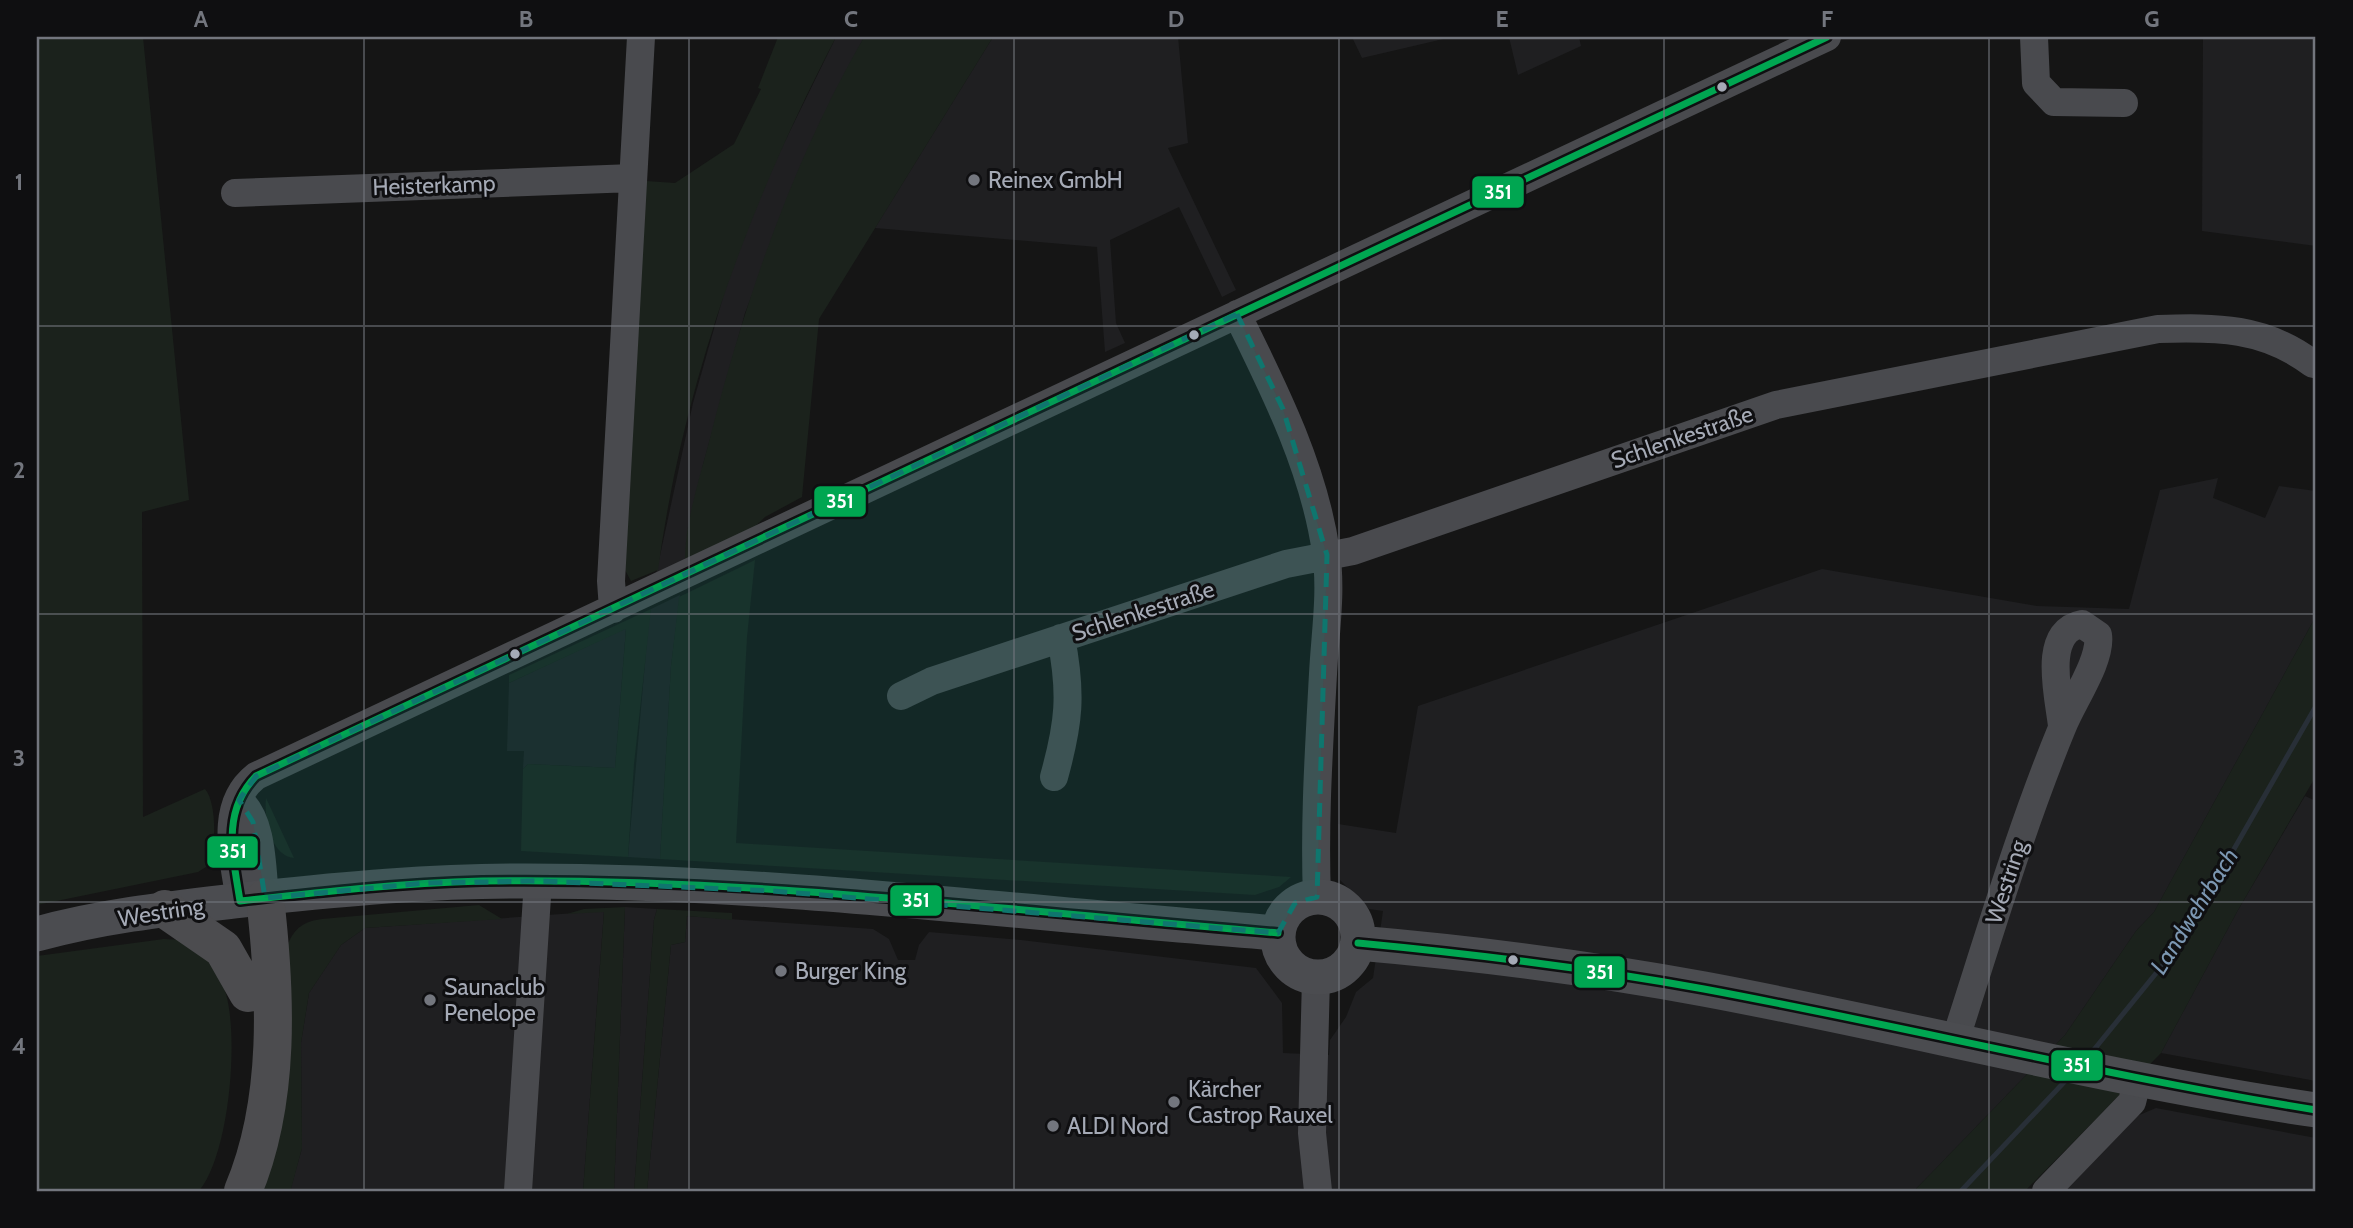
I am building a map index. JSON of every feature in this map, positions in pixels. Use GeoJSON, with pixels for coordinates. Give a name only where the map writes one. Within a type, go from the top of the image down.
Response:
{"type":"FeatureCollection","features":[{"type":"Feature","properties":{"kind":"highway"},"geometry":{"type":"LineString","coordinates":[[219,1191],[225,1183],[239,1141],[244,1105],[253,899]]}},
{"type":"Feature","properties":{"kind":"highway"},"geometry":{"type":"LineString","coordinates":[[243,1191],[261,1138],[270,1069],[271,949],[253,899]]}},
{"type":"Feature","properties":{"kind":"highway"},"geometry":{"type":"LineString","coordinates":[[165,909],[223,948],[248,993]]}},
{"type":"Feature","properties":{"kind":"main road","name":"Westring"},"geometry":{"type":"LineString","coordinates":[[37,934],[165,909],[253,899],[426,883],[538,881],[773,891],[1084,914],[1278,933]]}},
{"type":"Feature","properties":{"kind":"main road"},"geometry":{"type":"LineString","coordinates":[[1317,897],[1332,899],[1350,913],[1358,943],[1346,965],[1331,975],[1316,978],[1293,969],[1283,958],[1278,933],[1286,911],[1295,904],[1317,897]]}},
{"type":"Feature","properties":{"kind":"main road"},"geometry":{"type":"LineString","coordinates":[[1358,943],[1566,967],[1663,982],[2130,1076],[2316,1110]]}},
{"type":"Feature","properties":{"kind":"street"},"geometry":{"type":"LineString","coordinates":[[613,609],[611,581],[641,37]]}},
{"type":"Feature","properties":{"kind":"street"},"geometry":{"type":"LineString","coordinates":[[253,899],[231,828],[232,811],[246,784],[256,776],[1827,37]]}},
{"type":"Feature","properties":{"kind":"street"},"geometry":{"type":"LineString","coordinates":[[2034,37],[2036,83],[2054,102],[2124,103]]}},
{"type":"Feature","properties":{"kind":"street","name":"Heisterkamp"},"geometry":{"type":"LineString","coordinates":[[235,193],[633,178]]}},
{"type":"Feature","properties":{"kind":"street"},"geometry":{"type":"LineString","coordinates":[[1237,314],[1283,409],[1321,525],[1326,555],[1328,587],[1321,725],[1317,897]]}},
{"type":"Feature","properties":{"kind":"street","name":"Schlenkestraße"},"geometry":{"type":"LineString","coordinates":[[901,696],[932,681],[1286,564],[1353,551],[1776,405],[2144,331],[2207,327],[2245,333],[2289,345],[2313,364]]}},
{"type":"Feature","properties":{"kind":"street","name":"Schlenkestraße"},"geometry":{"type":"LineString","coordinates":[[1054,777],[1069,709],[1069,678],[1061,638]]}},
{"type":"Feature","properties":{"kind":"street","name":"Westring"},"geometry":{"type":"LineString","coordinates":[[1955,1041],[2021,835],[2062,726]]}},
{"type":"Feature","properties":{"kind":"street"},"geometry":{"type":"LineString","coordinates":[[518,1191],[538,881]]}},
{"type":"Feature","properties":{"kind":"street"},"geometry":{"type":"LineString","coordinates":[[1316,978],[1312,1133],[1318,1191]]}},
{"type":"Feature","properties":{"kind":"street"},"geometry":{"type":"LineString","coordinates":[[2046,1191],[2132,1102],[2130,1076]]}},
{"type":"Feature","properties":{"kind":"highlighted area"},"geometry":{"type":"Polygon","coordinates":[[[1237,314],[1283,409],[1327,555],[1317,897],[1295,903],[1278,933],[773,891],[538,881],[426,883],[265,898],[253,822],[239,800],[256,776],[1237,314]]]}},
{"type":"Feature","properties":{"kind":"shaded area"},"geometry":{"type":"Polygon","coordinates":[[[37,37],[143,37],[189,500],[142,512],[143,817],[205,789],[212,804],[214,825],[209,865],[198,872],[37,905],[37,37]]]}},
{"type":"Feature","properties":{"kind":"shaded area"},"geometry":{"type":"Polygon","coordinates":[[[778,37],[836,37],[775,164],[724,296],[684,431],[658,570],[631,581],[625,570],[646,181],[675,183],[734,144],[761,89],[758,88],[778,37]]]}},
{"type":"Feature","properties":{"kind":"shaded area"},"geometry":{"type":"Polygon","coordinates":[[[836,37],[864,37],[805,158],[745,313],[703,465],[685,561],[656,574],[693,403],[728,279],[768,176],[836,37]]]}},
{"type":"Feature","properties":{"kind":"shaded area"},"geometry":{"type":"Polygon","coordinates":[[[864,37],[993,37],[819,319],[802,497],[765,517],[747,534],[685,561],[687,532],[697,486],[754,286],[814,133],[864,37]]]}},
{"type":"Feature","properties":{"kind":"shaded area"},"geometry":{"type":"Polygon","coordinates":[[[993,37],[1178,37],[1188,143],[1168,148],[1236,290],[1222,297],[1179,207],[1110,240],[1116,323],[1125,343],[1105,352],[1097,247],[875,228],[993,37]]]}},
{"type":"Feature","properties":{"kind":"shaded area"},"geometry":{"type":"Polygon","coordinates":[[[1352,37],[1452,37],[1362,58],[1352,37]]]}},
{"type":"Feature","properties":{"kind":"shaded area"},"geometry":{"type":"Polygon","coordinates":[[[1509,37],[1579,37],[1581,46],[1518,75],[1509,37]]]}},
{"type":"Feature","properties":{"kind":"shaded area"},"geometry":{"type":"Polygon","coordinates":[[[2203,37],[2316,37],[2316,246],[2202,231],[2203,37]]]}},
{"type":"Feature","properties":{"kind":"shaded area"},"geometry":{"type":"Polygon","coordinates":[[[2218,478],[2213,498],[2265,518],[2279,486],[2316,491],[2316,616],[2154,912],[2136,931],[2065,1035],[1914,1191],[647,1191],[671,945],[685,942],[687,916],[873,929],[889,939],[898,960],[915,960],[919,945],[929,932],[1021,940],[1256,968],[1282,1003],[1283,1053],[1329,1055],[1330,1040],[1346,1017],[1356,992],[1373,978],[1383,911],[1369,909],[1340,880],[1338,824],[1396,833],[1418,706],[1822,569],[2037,606],[2129,609],[2160,490],[2218,478]]]}},
{"type":"Feature","properties":{"kind":"shaded area"},"geometry":{"type":"Polygon","coordinates":[[[755,560],[747,637],[736,843],[1291,877],[1279,887],[1255,895],[660,859],[671,666],[679,597],[755,560]]]}},
{"type":"Feature","properties":{"kind":"shaded area"},"geometry":{"type":"Polygon","coordinates":[[[680,595],[671,666],[660,859],[628,857],[649,618],[651,609],[680,595]]]}},
{"type":"Feature","properties":{"kind":"shaded area"},"geometry":{"type":"Polygon","coordinates":[[[651,609],[634,764],[628,857],[521,851],[523,769],[528,764],[615,768],[626,629],[509,683],[509,675],[651,609]]]}},
{"type":"Feature","properties":{"kind":"shaded area"},"geometry":{"type":"Polygon","coordinates":[[[2316,616],[2316,776],[2238,910],[2161,1053],[2025,1191],[1914,1191],[2065,1035],[2136,931],[2154,912],[2316,616]]]}},
{"type":"Feature","properties":{"kind":"shaded area"},"geometry":{"type":"Polygon","coordinates":[[[626,628],[615,768],[528,764],[523,769],[524,751],[507,751],[509,683],[626,628]]]}},
{"type":"Feature","properties":{"kind":"shaded area"},"geometry":{"type":"Polygon","coordinates":[[[2305,796],[2316,801],[2316,1081],[2161,1053],[2238,910],[2305,796]]]}},
{"type":"Feature","properties":{"kind":"shaded area"},"geometry":{"type":"Polygon","coordinates":[[[266,798],[294,858],[286,856],[274,843],[266,815],[266,798]]]}},
{"type":"Feature","properties":{"kind":"shaded area"},"geometry":{"type":"Polygon","coordinates":[[[479,905],[502,919],[365,928],[341,945],[309,993],[301,1043],[302,1148],[291,1189],[257,1191],[284,955],[293,935],[301,926],[322,919],[479,905]]]}},
{"type":"Feature","properties":{"kind":"shaded area"},"geometry":{"type":"Polygon","coordinates":[[[625,907],[657,909],[634,1191],[614,1191],[625,907]]]}},
{"type":"Feature","properties":{"kind":"shaded area"},"geometry":{"type":"Polygon","coordinates":[[[625,907],[614,1191],[583,1191],[604,912],[567,914],[584,909],[625,907]]]}},
{"type":"Feature","properties":{"kind":"shaded area"},"geometry":{"type":"Polygon","coordinates":[[[657,909],[732,913],[732,920],[687,916],[685,942],[671,945],[647,1191],[634,1191],[654,920],[657,909]]]}},
{"type":"Feature","properties":{"kind":"shaded area"},"geometry":{"type":"Polygon","coordinates":[[[604,911],[583,1191],[290,1191],[302,1148],[301,1043],[309,993],[341,945],[365,928],[604,911]]]}},
{"type":"Feature","properties":{"kind":"shaded area"},"geometry":{"type":"Polygon","coordinates":[[[164,939],[185,940],[196,945],[221,981],[230,1014],[229,1096],[218,1152],[209,1174],[199,1191],[37,1191],[37,956],[164,939]]]}},
{"type":"Feature","properties":{"kind":"shaded area"},"geometry":{"type":"Polygon","coordinates":[[[2156,1108],[2316,1138],[2316,1191],[2065,1191],[2137,1116],[2156,1108]]]}},
{"type":"Feature","properties":{"kind":"waterway","name":"Landwehrbach"},"geometry":{"type":"LineString","coordinates":[[2088,1057],[2179,945],[2316,706]]}},
{"type":"Feature","properties":{"kind":"waterway","name":"Landwehrbach"},"geometry":{"type":"LineString","coordinates":[[1961,1191],[2069,1077]]}},
{"type":"Feature","properties":{"kind":"transit line","name":"351"},"geometry":{"type":"LineString","coordinates":[[1278,933],[880,897],[681,884],[482,881],[330,891],[240,901],[232,835],[238,804],[256,776],[1827,37]]}},
{"type":"Feature","properties":{"kind":"transit line","name":"351"},"geometry":{"type":"LineString","coordinates":[[1358,943],[1531,962],[1661,981],[2162,1083],[2316,1110]]}},
{"type":"Feature","properties":{"kind":"place","name":"Reinex GmbH"},"geometry":{"type":"Point","coordinates":[974,180]}},
{"type":"Feature","properties":{"kind":"place","name":"Burger King"},"geometry":{"type":"Point","coordinates":[781,971]}},
{"type":"Feature","properties":{"kind":"place","name":"Saunaclub Penelope"},"geometry":{"type":"Point","coordinates":[430,1000]}},
{"type":"Feature","properties":{"kind":"place","name":"Kärcher Castrop Rauxel"},"geometry":{"type":"Point","coordinates":[1174,1102]}},
{"type":"Feature","properties":{"kind":"place","name":"ALDI Nord"},"geometry":{"type":"Point","coordinates":[1053,1126]}}]}
